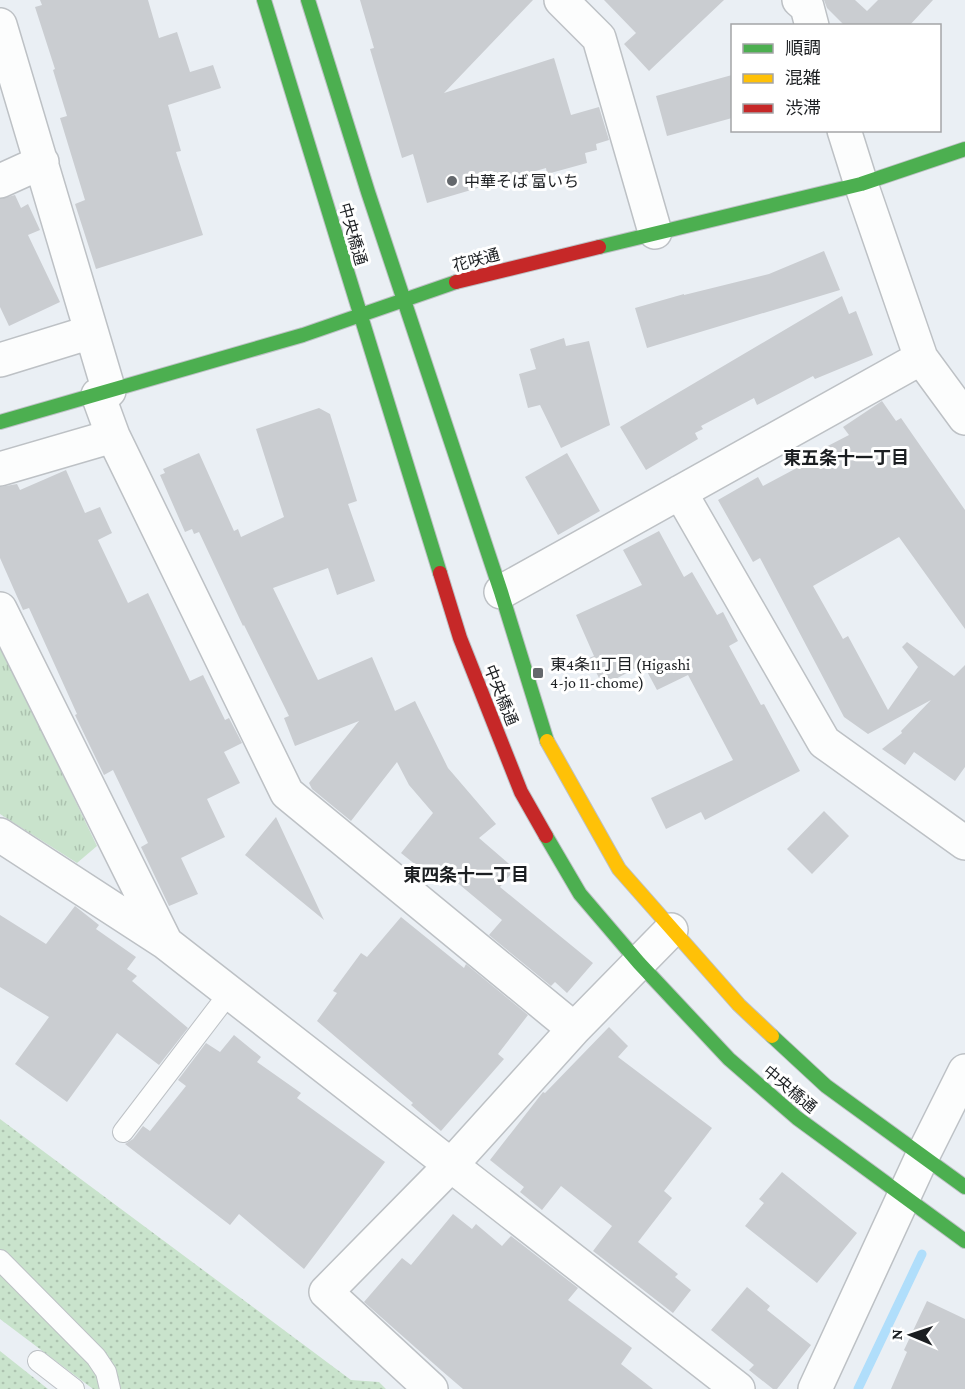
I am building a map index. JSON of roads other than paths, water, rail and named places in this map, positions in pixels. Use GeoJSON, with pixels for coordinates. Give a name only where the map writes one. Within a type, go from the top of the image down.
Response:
{"type":"FeatureCollection","features":[{"type":"Feature","properties":{"kind":"street","name":"中央橋通"},"geometry":{"type":"LineString","coordinates":[[264,0],[359,316],[460,638],[521,792],[580,894],[639,963],[729,1059],[797,1118],[965,1241]]}},
{"type":"Feature","properties":{"kind":"street","name":"中央橋通"},"geometry":{"type":"LineString","coordinates":[[308,0],[368,192],[501,592],[546,739],[619,869],[739,1005],[826,1086],[965,1187]]}},
{"type":"Feature","properties":{"kind":"street"},"geometry":{"type":"LineString","coordinates":[[561,0],[599,38],[655,232]]}},
{"type":"Feature","properties":{"kind":"street"},"geometry":{"type":"LineString","coordinates":[[800,0],[807,7],[811,24]]}},
{"type":"Feature","properties":{"kind":"street"},"geometry":{"type":"LineString","coordinates":[[0,25],[92,332],[113,436],[287,794],[574,1029]]}},
{"type":"Feature","properties":{"kind":"street"},"geometry":{"type":"LineString","coordinates":[[845,132],[921,358],[965,417]]}},
{"type":"Feature","properties":{"kind":"street","name":"花咲通"},"geometry":{"type":"LineString","coordinates":[[0,422],[303,335],[463,280],[861,184],[965,149]]}},
{"type":"Feature","properties":{"kind":"street"},"geometry":{"type":"LineString","coordinates":[[0,181],[42,162]]}},
{"type":"Feature","properties":{"kind":"street"},"geometry":{"type":"LineString","coordinates":[[0,360],[92,332]]}},
{"type":"Feature","properties":{"kind":"street"},"geometry":{"type":"LineString","coordinates":[[501,592],[921,358]]}},
{"type":"Feature","properties":{"kind":"street"},"geometry":{"type":"LineString","coordinates":[[0,469],[113,436]]}},
{"type":"Feature","properties":{"kind":"street"},"geometry":{"type":"LineString","coordinates":[[680,492],[824,742],[965,843]]}},
{"type":"Feature","properties":{"kind":"street"},"geometry":{"type":"LineString","coordinates":[[0,609],[166,943]]}},
{"type":"Feature","properties":{"kind":"street"},"geometry":{"type":"LineString","coordinates":[[0,835],[166,943],[738,1389]]}},
{"type":"Feature","properties":{"kind":"street"},"geometry":{"type":"LineString","coordinates":[[431,1389],[326,1292],[452,1164],[574,1029],[671,930]]}},
{"type":"Feature","properties":{"kind":"street"},"geometry":{"type":"LineString","coordinates":[[815,1389],[903,1197],[965,1071]]}},
{"type":"Feature","properties":{"kind":"lane"},"geometry":{"type":"LineString","coordinates":[[123,1132],[230,992]]}},
{"type":"Feature","properties":{"kind":"lane"},"geometry":{"type":"LineString","coordinates":[[0,1260],[96,1357],[106,1372],[110,1389]]}},
{"type":"Feature","properties":{"kind":"lane"},"geometry":{"type":"LineString","coordinates":[[38,1361],[74,1389]]}},
{"type":"Feature","properties":{"kind":"waterway"},"geometry":{"type":"LineString","coordinates":[[858,1389],[922,1254]]}},
{"type":"Feature","properties":{"kind":"place","name":"中華そば 富いち"},"geometry":{"type":"Point","coordinates":[452,181]}},
{"type":"Feature","properties":{"kind":"place","name":"東4条11丁目 (Higashi 4-jo 11-chome)"},"geometry":{"type":"Point","coordinates":[538,673]}},
{"type":"Feature","properties":{"kind":"district","name":"東五条十一丁目"},"geometry":{"type":"Point","coordinates":[846,458]}},
{"type":"Feature","properties":{"kind":"district","name":"東四条十一丁目"},"geometry":{"type":"Point","coordinates":[466,875]}}]}
